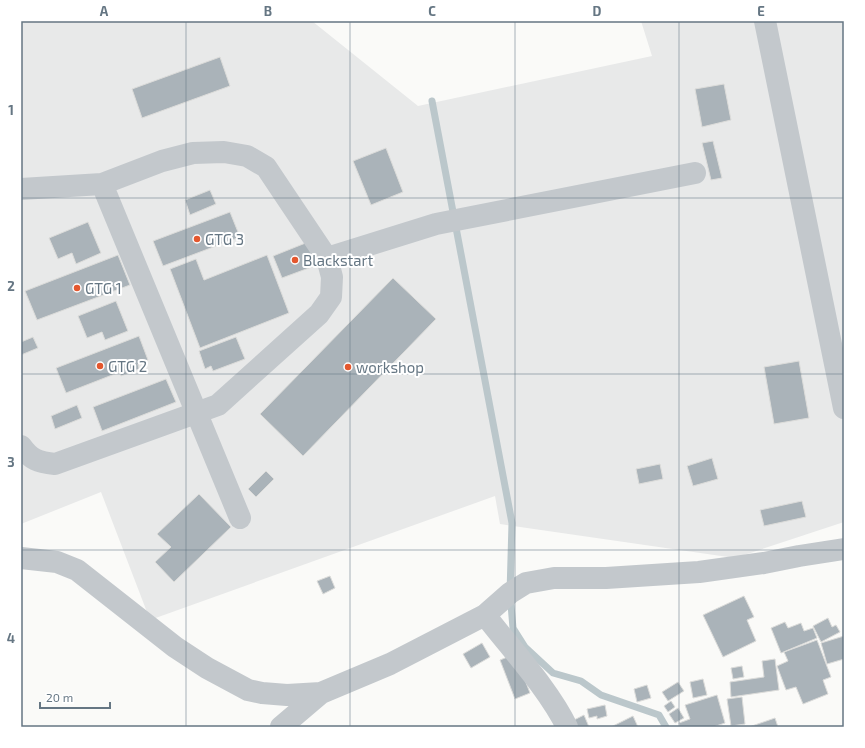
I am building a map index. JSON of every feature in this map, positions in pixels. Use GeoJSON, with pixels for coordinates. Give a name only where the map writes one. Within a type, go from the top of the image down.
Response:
{"type":"FeatureCollection","features":[{"type":"Feature","properties":{"kind":"street"},"geometry":{"type":"LineString","coordinates":[[765,21],[844,408]]}},
{"type":"Feature","properties":{"kind":"street"},"geometry":{"type":"LineString","coordinates":[[21,189],[102,184],[162,161],[193,153],[224,152],[247,156],[266,167],[327,258],[332,278],[331,297],[319,314],[218,405],[55,464],[41,462],[28,456],[21,446]]}},
{"type":"Feature","properties":{"kind":"street"},"geometry":{"type":"LineString","coordinates":[[327,258],[436,224],[695,173]]}},
{"type":"Feature","properties":{"kind":"street"},"geometry":{"type":"LineString","coordinates":[[102,184],[240,518]]}},
{"type":"Feature","properties":{"kind":"street"},"geometry":{"type":"LineString","coordinates":[[282,727],[321,694],[390,664],[485,615],[510,593],[526,583],[554,578],[606,578],[699,572],[764,563],[844,549]]}},
{"type":"Feature","properties":{"kind":"street"},"geometry":{"type":"LineString","coordinates":[[21,558],[57,562],[77,570],[175,647],[207,668],[248,690],[287,695],[321,694]]}},
{"type":"Feature","properties":{"kind":"street"},"geometry":{"type":"LineString","coordinates":[[485,615],[528,669],[551,701],[567,727]]}},
{"type":"Feature","properties":{"kind":"shaded area"},"geometry":{"type":"Polygon","coordinates":[[[21,21],[312,21],[418,106],[652,56],[641,21],[844,21],[844,522],[735,558],[500,524],[495,496],[150,620],[101,492],[21,524],[21,21]]]}},
{"type":"Feature","properties":{"kind":"building"},"geometry":{"type":"Polygon","coordinates":[[[220,57],[230,86],[142,118],[132,89],[220,57]]]}},
{"type":"Feature","properties":{"kind":"building"},"geometry":{"type":"Polygon","coordinates":[[[724,84],[731,120],[702,127],[695,89],[724,84]]]}},
{"type":"Feature","properties":{"kind":"building"},"geometry":{"type":"Polygon","coordinates":[[[713,141],[722,178],[711,180],[702,143],[713,141]]]}},
{"type":"Feature","properties":{"kind":"building"},"geometry":{"type":"Polygon","coordinates":[[[386,148],[403,192],[371,205],[353,161],[386,148]]]}},
{"type":"Feature","properties":{"kind":"building"},"geometry":{"type":"Polygon","coordinates":[[[210,190],[216,204],[190,215],[185,200],[210,190]]]}},
{"type":"Feature","properties":{"kind":"building","name":"GTG 3"},"geometry":{"type":"Polygon","coordinates":[[[230,212],[240,237],[163,266],[153,241],[230,212]]]}},
{"type":"Feature","properties":{"kind":"building"},"geometry":{"type":"Polygon","coordinates":[[[88,222],[101,253],[76,264],[72,253],[58,259],[49,238],[88,222]]]}},
{"type":"Feature","properties":{"kind":"building","name":"Blackstart"},"geometry":{"type":"Polygon","coordinates":[[[308,242],[317,265],[282,278],[273,256],[308,242]]]}},
{"type":"Feature","properties":{"kind":"building","name":"GTG 1"},"geometry":{"type":"Polygon","coordinates":[[[118,255],[130,285],[37,320],[25,291],[118,255]]]}},
{"type":"Feature","properties":{"kind":"building"},"geometry":{"type":"Polygon","coordinates":[[[267,255],[289,313],[200,348],[170,269],[196,259],[204,280],[267,255]]]}},
{"type":"Feature","properties":{"kind":"building","name":"workshop"},"geometry":{"type":"Polygon","coordinates":[[[393,278],[436,319],[303,456],[260,414],[393,278]]]}},
{"type":"Feature","properties":{"kind":"building"},"geometry":{"type":"Polygon","coordinates":[[[116,301],[128,331],[105,340],[102,332],[87,338],[78,316],[116,301]]]}},
{"type":"Feature","properties":{"kind":"building","name":"GTG 2"},"geometry":{"type":"Polygon","coordinates":[[[139,336],[148,360],[138,364],[139,369],[121,376],[120,372],[66,393],[56,368],[139,336]]]}},
{"type":"Feature","properties":{"kind":"building"},"geometry":{"type":"Polygon","coordinates":[[[33,337],[38,348],[21,355],[21,342],[33,337]]]}},
{"type":"Feature","properties":{"kind":"building"},"geometry":{"type":"Polygon","coordinates":[[[236,337],[245,359],[213,371],[211,366],[205,369],[199,351],[236,337]]]}},
{"type":"Feature","properties":{"kind":"building"},"geometry":{"type":"Polygon","coordinates":[[[799,361],[809,418],[774,424],[764,367],[799,361]]]}},
{"type":"Feature","properties":{"kind":"building"},"geometry":{"type":"Polygon","coordinates":[[[166,379],[176,402],[102,431],[93,407],[166,379]]]}},
{"type":"Feature","properties":{"kind":"building"},"geometry":{"type":"Polygon","coordinates":[[[77,405],[82,418],[55,429],[51,416],[77,405]]]}},
{"type":"Feature","properties":{"kind":"building"},"geometry":{"type":"Polygon","coordinates":[[[712,458],[718,479],[693,486],[687,466],[712,458]]]}},
{"type":"Feature","properties":{"kind":"building"},"geometry":{"type":"Polygon","coordinates":[[[660,464],[663,479],[639,484],[636,469],[660,464]]]}},
{"type":"Feature","properties":{"kind":"building"},"geometry":{"type":"Polygon","coordinates":[[[266,471],[274,479],[256,497],[248,489],[266,471]]]}},
{"type":"Feature","properties":{"kind":"building"},"geometry":{"type":"Polygon","coordinates":[[[199,494],[231,527],[174,582],[155,562],[171,547],[157,534],[199,494]]]}},
{"type":"Feature","properties":{"kind":"building"},"geometry":{"type":"Polygon","coordinates":[[[802,501],[806,517],[764,526],[760,510],[802,501]]]}},
{"type":"Feature","properties":{"kind":"building"},"geometry":{"type":"Polygon","coordinates":[[[330,576],[335,588],[323,594],[317,581],[330,576]]]}},
{"type":"Feature","properties":{"kind":"building"},"geometry":{"type":"Polygon","coordinates":[[[744,596],[754,617],[747,620],[756,641],[723,657],[703,615],[744,596]]]}},
{"type":"Feature","properties":{"kind":"building"},"geometry":{"type":"Polygon","coordinates":[[[828,618],[832,627],[836,625],[840,632],[821,642],[813,626],[828,618]]]}},
{"type":"Feature","properties":{"kind":"building"},"geometry":{"type":"Polygon","coordinates":[[[785,622],[788,628],[801,623],[804,631],[813,628],[817,638],[781,653],[771,628],[785,622]]]}},
{"type":"Feature","properties":{"kind":"building"},"geometry":{"type":"Polygon","coordinates":[[[844,636],[844,659],[827,664],[821,643],[844,636]]]}},
{"type":"Feature","properties":{"kind":"building"},"geometry":{"type":"Polygon","coordinates":[[[817,640],[831,677],[823,680],[828,694],[803,704],[796,687],[786,690],[777,666],[788,661],[784,652],[817,640]]]}},
{"type":"Feature","properties":{"kind":"building"},"geometry":{"type":"Polygon","coordinates":[[[482,643],[490,657],[471,668],[463,654],[482,643]]]}},
{"type":"Feature","properties":{"kind":"building"},"geometry":{"type":"Polygon","coordinates":[[[515,654],[530,693],[515,699],[500,660],[515,654]]]}},
{"type":"Feature","properties":{"kind":"building"},"geometry":{"type":"Polygon","coordinates":[[[775,659],[779,690],[731,697],[730,682],[764,677],[762,661],[775,659]]]}},
{"type":"Feature","properties":{"kind":"building"},"geometry":{"type":"Polygon","coordinates":[[[742,666],[744,677],[733,679],[731,668],[742,666]]]}},
{"type":"Feature","properties":{"kind":"building"},"geometry":{"type":"Polygon","coordinates":[[[703,679],[707,695],[693,698],[690,682],[703,679]]]}},
{"type":"Feature","properties":{"kind":"building"},"geometry":{"type":"Polygon","coordinates":[[[678,682],[684,691],[668,701],[662,692],[678,682]]]}},
{"type":"Feature","properties":{"kind":"building"},"geometry":{"type":"Polygon","coordinates":[[[647,685],[651,698],[637,702],[634,689],[647,685]]]}},
{"type":"Feature","properties":{"kind":"building"},"geometry":{"type":"Polygon","coordinates":[[[717,695],[725,723],[713,727],[680,727],[679,723],[690,719],[685,705],[717,695]]]}},
{"type":"Feature","properties":{"kind":"building"},"geometry":{"type":"Polygon","coordinates":[[[742,697],[745,724],[731,726],[727,699],[742,697]]]}},
{"type":"Feature","properties":{"kind":"building"},"geometry":{"type":"Polygon","coordinates":[[[671,701],[675,707],[668,712],[664,706],[671,701]]]}},
{"type":"Feature","properties":{"kind":"building"},"geometry":{"type":"Polygon","coordinates":[[[605,705],[607,716],[597,719],[597,716],[589,718],[587,709],[605,705]]]}},
{"type":"Feature","properties":{"kind":"building"},"geometry":{"type":"Polygon","coordinates":[[[678,708],[684,718],[675,723],[669,714],[678,708]]]}},
{"type":"Feature","properties":{"kind":"building"},"geometry":{"type":"Polygon","coordinates":[[[584,715],[589,727],[575,727],[572,721],[584,715]]]}},
{"type":"Feature","properties":{"kind":"building"},"geometry":{"type":"Polygon","coordinates":[[[633,716],[638,727],[611,727],[633,716]]]}},
{"type":"Feature","properties":{"kind":"building"},"geometry":{"type":"Polygon","coordinates":[[[775,718],[778,727],[749,727],[775,718]]]}},
{"type":"Feature","properties":{"kind":"waterway"},"geometry":{"type":"LineString","coordinates":[[432,101],[512,523],[510,593],[513,628],[525,647],[553,673],[581,681],[601,695],[659,715],[666,727]]}},
{"type":"Feature","properties":{"kind":"place","name":"GTG 3"},"geometry":{"type":"Point","coordinates":[197,239]}},
{"type":"Feature","properties":{"kind":"place","name":"Blackstart"},"geometry":{"type":"Point","coordinates":[295,260]}},
{"type":"Feature","properties":{"kind":"place","name":"GTG 1"},"geometry":{"type":"Point","coordinates":[77,288]}},
{"type":"Feature","properties":{"kind":"place","name":"GTG 2"},"geometry":{"type":"Point","coordinates":[100,366]}},
{"type":"Feature","properties":{"kind":"place","name":"workshop"},"geometry":{"type":"Point","coordinates":[348,367]}}]}
